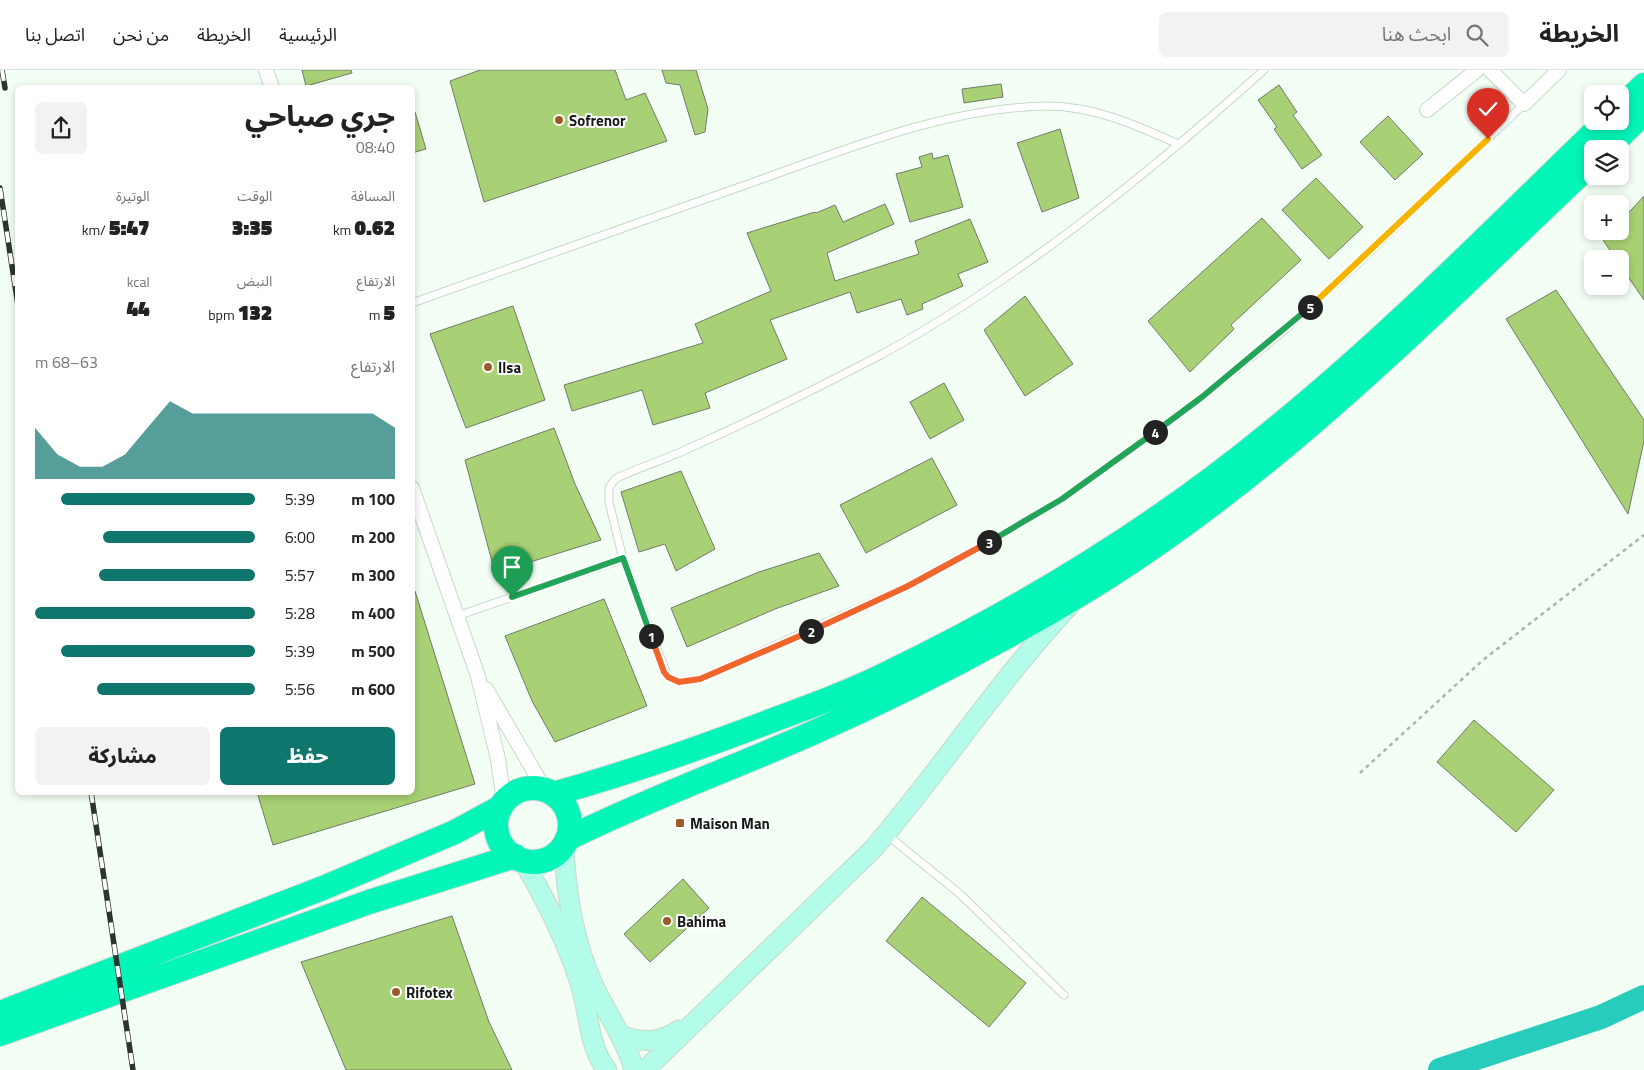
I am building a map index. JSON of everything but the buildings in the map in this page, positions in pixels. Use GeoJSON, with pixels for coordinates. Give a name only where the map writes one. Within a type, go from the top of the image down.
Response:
{"type":"FeatureCollection","features":[{"type":"Feature","properties":{"kind":"highway"},"geometry":{"type":"LineString","coordinates":[[1629,99],[1644,84]]}},
{"type":"Feature","properties":{"kind":"highway"},"geometry":{"type":"LineString","coordinates":[[1616,140],[1644,113]]}},
{"type":"Feature","properties":{"kind":"highway"},"geometry":{"type":"LineString","coordinates":[[0,1013],[323,888],[455,832],[503,805],[516,793],[525,789],[549,792],[623,774],[745,731],[885,675],[986,624],[1087,564],[1189,495],[1271,433],[1435,286],[1597,130]]}},
{"type":"Feature","properties":{"kind":"highway"},"geometry":{"type":"LineString","coordinates":[[0,1034],[369,902],[519,858],[546,860],[566,842],[621,813],[874,705],[978,653],[1080,594],[1129,563],[1258,470],[1343,397],[1584,171]]}},
{"type":"Feature","properties":{"kind":"highway"},"geometry":{"type":"LineString","coordinates":[[549,792],[561,801],[570,819],[566,842]]}},
{"type":"Feature","properties":{"kind":"highway"},"geometry":{"type":"LineString","coordinates":[[503,805],[496,826],[498,835],[508,852],[519,858]]}},
{"type":"Feature","properties":{"kind":"street"},"geometry":{"type":"LineString","coordinates":[[266,70],[271,85]]}},
{"type":"Feature","properties":{"kind":"street"},"geometry":{"type":"LineString","coordinates":[[1427,110],[1477,70]]}},
{"type":"Feature","properties":{"kind":"street"},"geometry":{"type":"LineString","coordinates":[[1490,70],[1524,104],[1559,70]]}},
{"type":"Feature","properties":{"kind":"street"},"geometry":{"type":"LineString","coordinates":[[415,497],[478,676],[498,759],[503,805]]}},
{"type":"Feature","properties":{"kind":"street"},"geometry":{"type":"LineString","coordinates":[[645,1070],[886,834],[1005,679],[1080,594]]}},
{"type":"Feature","properties":{"kind":"street"},"geometry":{"type":"LineString","coordinates":[[478,676],[549,792]]}},
{"type":"Feature","properties":{"kind":"street"},"geometry":{"type":"LineString","coordinates":[[566,842],[568,903],[577,940],[593,985],[620,1035],[634,1070]]}},
{"type":"Feature","properties":{"kind":"street"},"geometry":{"type":"LineString","coordinates":[[519,858],[556,921],[570,952],[590,1018],[596,1061],[607,1070]]}},
{"type":"Feature","properties":{"kind":"street"},"geometry":{"type":"LineString","coordinates":[[620,1035],[634,1040],[659,1040],[671,1035],[697,1018]]}},
{"type":"Feature","properties":{"kind":"lane"},"geometry":{"type":"LineString","coordinates":[[1264,70],[1105,205],[999,281],[919,333],[875,358],[739,426],[615,479],[609,488],[609,502],[623,558],[664,672],[668,677],[679,682],[700,679],[908,586],[1062,499],[1202,397],[1279,335],[1350,271],[1524,104]]}},
{"type":"Feature","properties":{"kind":"lane"},"geometry":{"type":"LineString","coordinates":[[415,302],[842,151],[975,114],[1040,107],[1079,110],[1129,121],[1178,144]]}},
{"type":"Feature","properties":{"kind":"lane"},"geometry":{"type":"LineString","coordinates":[[457,616],[623,558]]}},
{"type":"Feature","properties":{"kind":"lane"},"geometry":{"type":"LineString","coordinates":[[886,834],[960,894],[1064,995]]}},
{"type":"Feature","properties":{"kind":"path"},"geometry":{"type":"LineString","coordinates":[[1360,773],[1483,660],[1644,536]]}},
{"type":"Feature","properties":{"kind":"waterway"},"geometry":{"type":"LineString","coordinates":[[1440,1070],[1601,1017],[1644,997]]}},
{"type":"Feature","properties":{"kind":"railway"},"geometry":{"type":"LineString","coordinates":[[2,70],[5,88]]}},
{"type":"Feature","properties":{"kind":"railway"},"geometry":{"type":"LineString","coordinates":[[0,188],[15,286]]}},
{"type":"Feature","properties":{"kind":"railway"},"geometry":{"type":"LineString","coordinates":[[91,795],[133,1070]]}},
{"type":"Feature","properties":{"kind":"place","name":"Sofrenor"},"geometry":{"type":"Point","coordinates":[559,120]}},
{"type":"Feature","properties":{"kind":"place","name":"Ilsa"},"geometry":{"type":"Point","coordinates":[488,367]}},
{"type":"Feature","properties":{"kind":"place","name":"Maison Man"},"geometry":{"type":"Point","coordinates":[680,823]}},
{"type":"Feature","properties":{"kind":"place","name":"Bahima"},"geometry":{"type":"Point","coordinates":[667,921]}},
{"type":"Feature","properties":{"kind":"place","name":"Rifotex"},"geometry":{"type":"Point","coordinates":[396,992]}},
{"type":"Feature","properties":{"kind":"route"},"geometry":{"type":"LineString","coordinates":[[512,597],[623,558],[664,672],[668,677],[679,682],[700,679],[713,674],[832,622],[949,565],[1005,533],[1062,499],[1138,445],[1202,397],[1279,335],[1350,271],[1488,139]]}}]}
